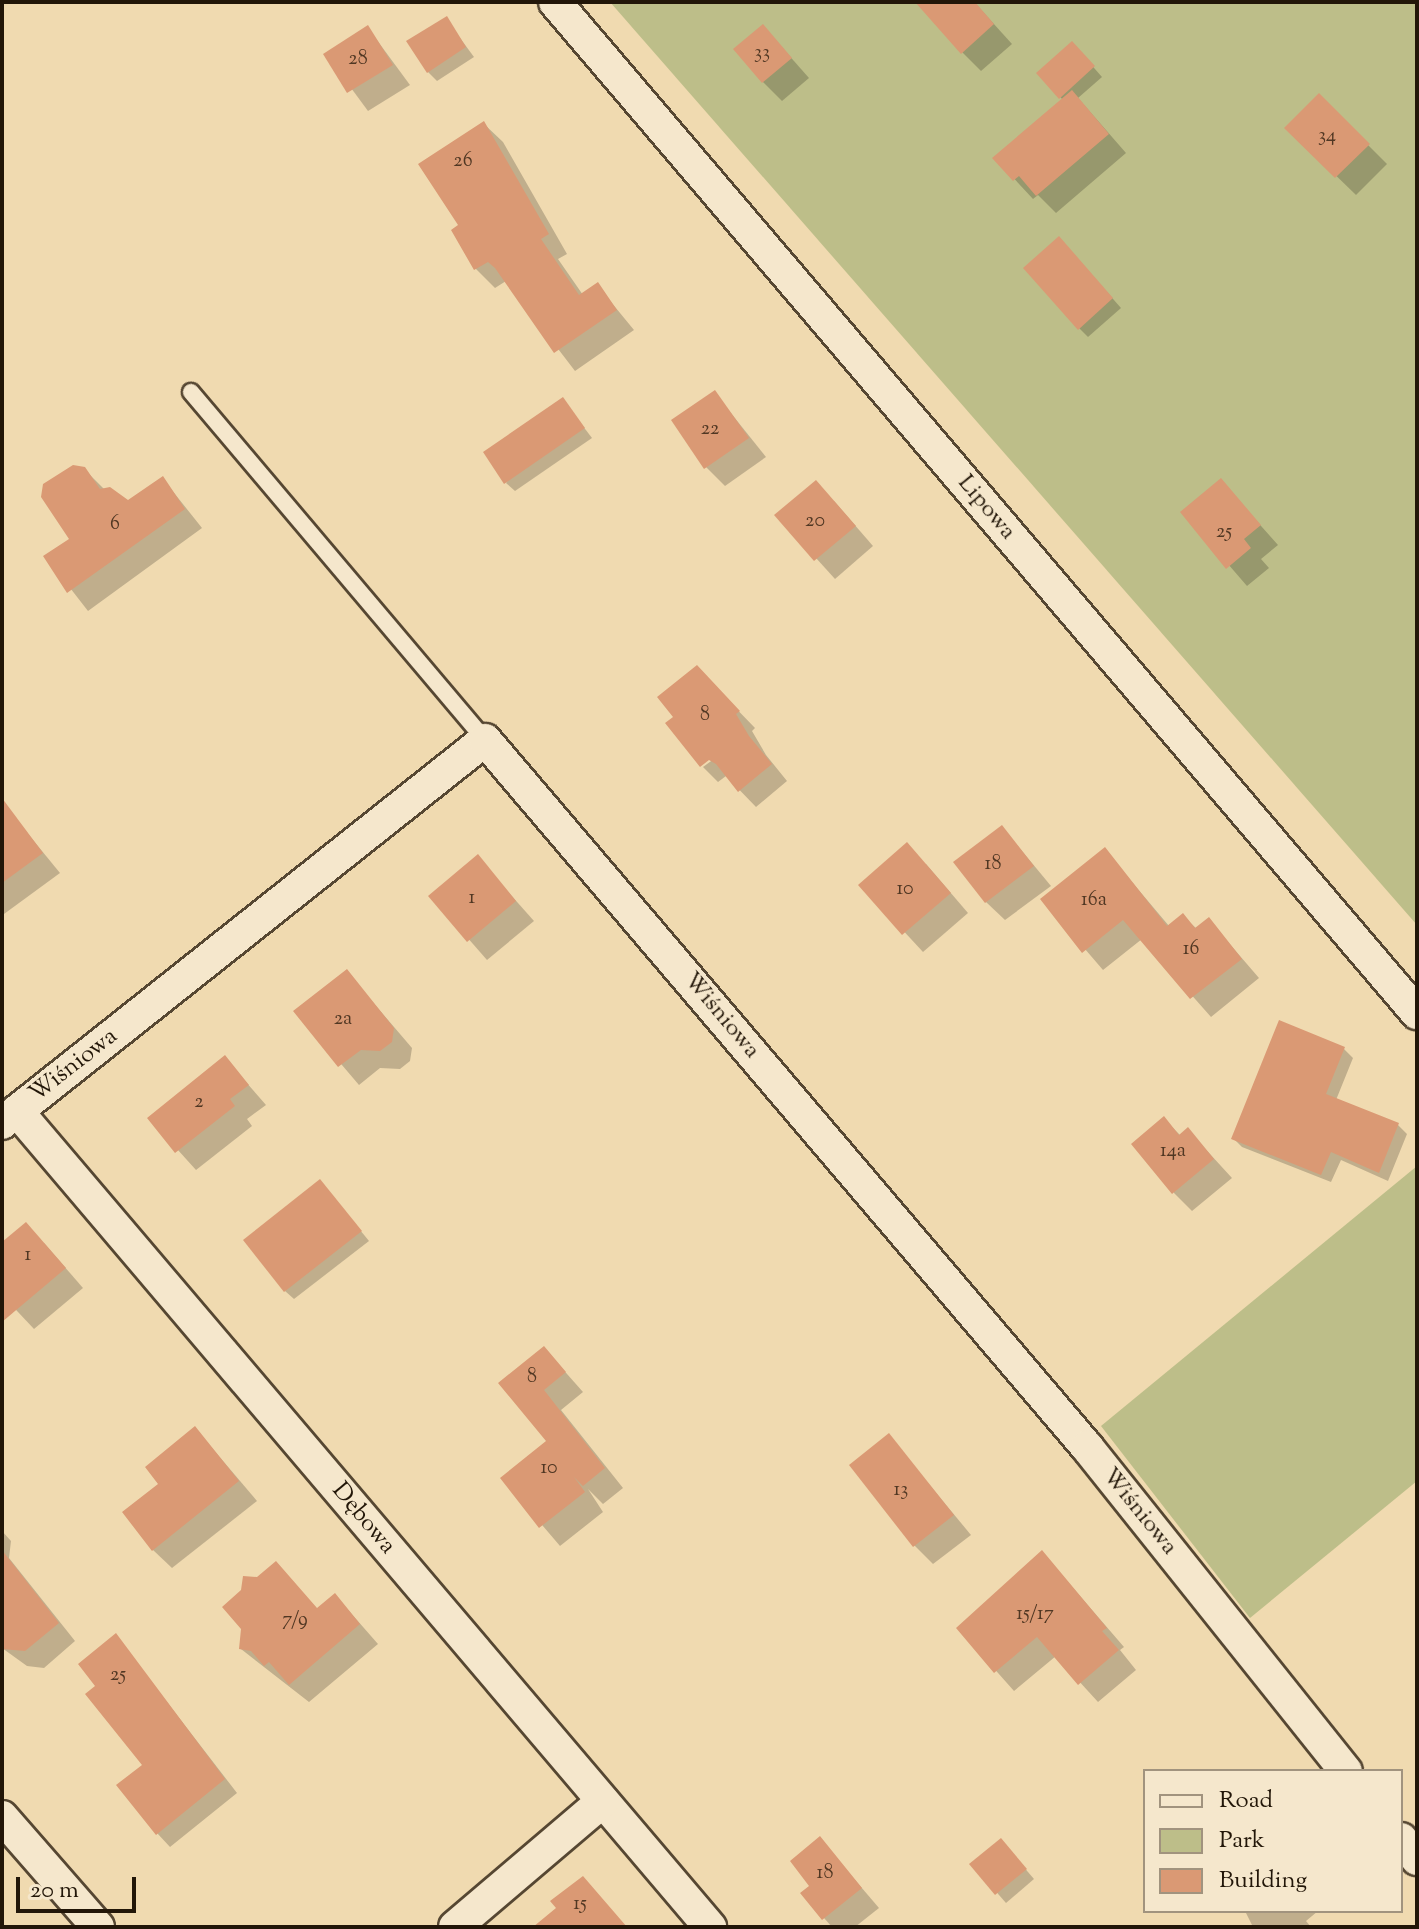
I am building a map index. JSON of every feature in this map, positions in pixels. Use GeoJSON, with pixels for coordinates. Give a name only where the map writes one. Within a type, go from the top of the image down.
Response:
{"type":"FeatureCollection","features":[{"type":"Feature","properties":{"kind":"street","name":"Lipowa"},"geometry":{"type":"LineString","coordinates":[[555,2],[1417,1013]]}},
{"type":"Feature","properties":{"kind":"street","name":"Wiśniowa"},"geometry":{"type":"LineString","coordinates":[[9,1117],[485,740],[1087,1447],[1344,1769]]}},
{"type":"Feature","properties":{"kind":"street","name":"Dębowa"},"geometry":{"type":"LineString","coordinates":[[9,1117],[710,1927]]}},
{"type":"Feature","properties":{"kind":"street"},"geometry":{"type":"LineString","coordinates":[[455,1927],[603,1801]]}},
{"type":"Feature","properties":{"kind":"street"},"geometry":{"type":"LineString","coordinates":[[2,1817],[98,1927]]}},
{"type":"Feature","properties":{"kind":"street"},"geometry":{"type":"LineString","coordinates":[[1403,1842],[1417,1859]]}},
{"type":"Feature","properties":{"kind":"lane"},"geometry":{"type":"LineString","coordinates":[[191,392],[485,740]]}},
{"type":"Feature","properties":{"kind":"green space"},"geometry":{"type":"Polygon","coordinates":[[[610,2],[1417,2],[1417,925],[610,2]]]}},
{"type":"Feature","properties":{"kind":"green space"},"geometry":{"type":"Polygon","coordinates":[[[1417,1166],[1417,1481],[1250,1618],[1101,1426],[1417,1166]]]}},
{"type":"Feature","properties":{"kind":"building"},"geometry":{"type":"Polygon","coordinates":[[[915,2],[975,2],[994,24],[961,54],[915,2]]]}},
{"type":"Feature","properties":{"kind":"building"},"geometry":{"type":"Polygon","coordinates":[[[447,16],[466,47],[427,73],[406,41],[447,16]]]}},
{"type":"Feature","properties":{"kind":"building"},"geometry":{"type":"Polygon","coordinates":[[[763,24],[792,58],[762,83],[733,49],[763,24]]]}},
{"type":"Feature","properties":{"kind":"building"},"geometry":{"type":"Polygon","coordinates":[[[368,25],[393,65],[347,93],[323,54],[368,25]]]}},
{"type":"Feature","properties":{"kind":"building"},"geometry":{"type":"Polygon","coordinates":[[[1072,41],[1095,66],[1059,99],[1036,73],[1072,41]]]}},
{"type":"Feature","properties":{"kind":"building"},"geometry":{"type":"Polygon","coordinates":[[[1072,90],[1109,134],[1036,196],[1019,176],[1013,181],[992,158],[1072,90]]]}},
{"type":"Feature","properties":{"kind":"building"},"geometry":{"type":"Polygon","coordinates":[[[1319,93],[1370,144],[1335,178],[1284,128],[1319,93]]]}},
{"type":"Feature","properties":{"kind":"building"},"geometry":{"type":"Polygon","coordinates":[[[484,121],[549,234],[541,239],[579,295],[598,282],[617,310],[554,353],[495,268],[488,262],[474,270],[451,230],[458,225],[418,164],[484,121]]]}},
{"type":"Feature","properties":{"kind":"building"},"geometry":{"type":"Polygon","coordinates":[[[1059,236],[1113,298],[1078,330],[1023,268],[1059,236]]]}},
{"type":"Feature","properties":{"kind":"building"},"geometry":{"type":"Polygon","coordinates":[[[715,390],[749,438],[704,469],[671,420],[715,390]]]}},
{"type":"Feature","properties":{"kind":"building"},"geometry":{"type":"Polygon","coordinates":[[[563,397],[585,428],[504,484],[483,452],[563,397]]]}},
{"type":"Feature","properties":{"kind":"building"},"geometry":{"type":"Polygon","coordinates":[[[73,465],[85,467],[100,489],[110,487],[128,500],[163,476],[185,509],[67,593],[43,556],[69,539],[41,497],[43,484],[73,465]]]}},
{"type":"Feature","properties":{"kind":"building"},"geometry":{"type":"Polygon","coordinates":[[[1221,478],[1261,525],[1244,539],[1251,548],[1226,569],[1180,512],[1221,478]]]}},
{"type":"Feature","properties":{"kind":"building"},"geometry":{"type":"Polygon","coordinates":[[[816,480],[856,526],[814,561],[774,515],[816,480]]]}},
{"type":"Feature","properties":{"kind":"building"},"geometry":{"type":"Polygon","coordinates":[[[697,665],[740,711],[736,714],[749,736],[772,764],[738,792],[716,764],[709,760],[700,767],[665,723],[673,717],[657,697],[697,665]]]}},
{"type":"Feature","properties":{"kind":"building"},"geometry":{"type":"Polygon","coordinates":[[[2,798],[43,853],[2,883],[2,798]]]}},
{"type":"Feature","properties":{"kind":"building"},"geometry":{"type":"Polygon","coordinates":[[[1002,825],[1034,866],[985,903],[953,862],[1002,825]]]}},
{"type":"Feature","properties":{"kind":"building"},"geometry":{"type":"Polygon","coordinates":[[[907,842],[951,893],[902,935],[858,885],[907,842]]]}},
{"type":"Feature","properties":{"kind":"building"},"geometry":{"type":"Polygon","coordinates":[[[1105,847],[1167,926],[1183,913],[1195,928],[1209,917],[1242,959],[1190,999],[1123,920],[1082,953],[1040,899],[1105,847]]]}},
{"type":"Feature","properties":{"kind":"building"},"geometry":{"type":"Polygon","coordinates":[[[478,854],[516,901],[467,942],[428,896],[478,854]]]}},
{"type":"Feature","properties":{"kind":"building"},"geometry":{"type":"Polygon","coordinates":[[[347,969],[394,1028],[392,1042],[380,1051],[361,1050],[338,1067],[293,1011],[347,969]]]}},
{"type":"Feature","properties":{"kind":"building"},"geometry":{"type":"Polygon","coordinates":[[[1279,1020],[1345,1047],[1326,1094],[1399,1123],[1379,1173],[1331,1152],[1321,1175],[1231,1139],[1279,1020]]]}},
{"type":"Feature","properties":{"kind":"building"},"geometry":{"type":"Polygon","coordinates":[[[225,1055],[249,1085],[230,1099],[235,1106],[175,1153],[147,1118],[225,1055]]]}},
{"type":"Feature","properties":{"kind":"building"},"geometry":{"type":"Polygon","coordinates":[[[1164,1116],[1179,1135],[1188,1127],[1214,1159],[1172,1194],[1131,1144],[1164,1116]]]}},
{"type":"Feature","properties":{"kind":"building"},"geometry":{"type":"Polygon","coordinates":[[[320,1179],[362,1231],[284,1292],[243,1240],[320,1179]]]}},
{"type":"Feature","properties":{"kind":"building"},"geometry":{"type":"Polygon","coordinates":[[[26,1222],[66,1268],[2,1322],[2,1242],[26,1222]]]}},
{"type":"Feature","properties":{"kind":"building"},"geometry":{"type":"Polygon","coordinates":[[[544,1346],[566,1372],[544,1390],[605,1468],[583,1486],[574,1477],[585,1492],[539,1528],[500,1478],[546,1441],[498,1383],[544,1346]]]}},
{"type":"Feature","properties":{"kind":"building"},"geometry":{"type":"Polygon","coordinates":[[[195,1426],[239,1481],[152,1551],[122,1512],[158,1484],[145,1467],[195,1426]]]}},
{"type":"Feature","properties":{"kind":"building"},"geometry":{"type":"Polygon","coordinates":[[[889,1433],[954,1515],[913,1547],[849,1465],[889,1433]]]}},
{"type":"Feature","properties":{"kind":"building"},"geometry":{"type":"Polygon","coordinates":[[[2,1550],[59,1623],[25,1651],[2,1649],[2,1550]]]}},
{"type":"Feature","properties":{"kind":"building"},"geometry":{"type":"Polygon","coordinates":[[[1042,1550],[1107,1628],[1102,1631],[1119,1650],[1078,1685],[1037,1637],[994,1673],[956,1628],[1042,1550]]]}},
{"type":"Feature","properties":{"kind":"building"},"geometry":{"type":"Polygon","coordinates":[[[276,1561],[317,1608],[335,1593],[360,1624],[289,1685],[269,1662],[264,1666],[251,1651],[239,1649],[241,1629],[222,1607],[241,1590],[243,1576],[257,1577],[276,1561]]]}},
{"type":"Feature","properties":{"kind":"building"},"geometry":{"type":"Polygon","coordinates":[[[116,1633],[225,1779],[156,1835],[116,1785],[142,1765],[85,1694],[95,1686],[78,1664],[116,1633]]]}},
{"type":"Feature","properties":{"kind":"building"},"geometry":{"type":"Polygon","coordinates":[[[820,1836],[862,1888],[822,1920],[800,1893],[809,1886],[790,1861],[820,1836]]]}},
{"type":"Feature","properties":{"kind":"building"},"geometry":{"type":"Polygon","coordinates":[[[1001,1838],[1027,1869],[995,1895],[969,1864],[1001,1838]]]}},
{"type":"Feature","properties":{"kind":"building"},"geometry":{"type":"Polygon","coordinates":[[[583,1876],[627,1927],[533,1927],[556,1908],[550,1901],[583,1876]]]}}]}
